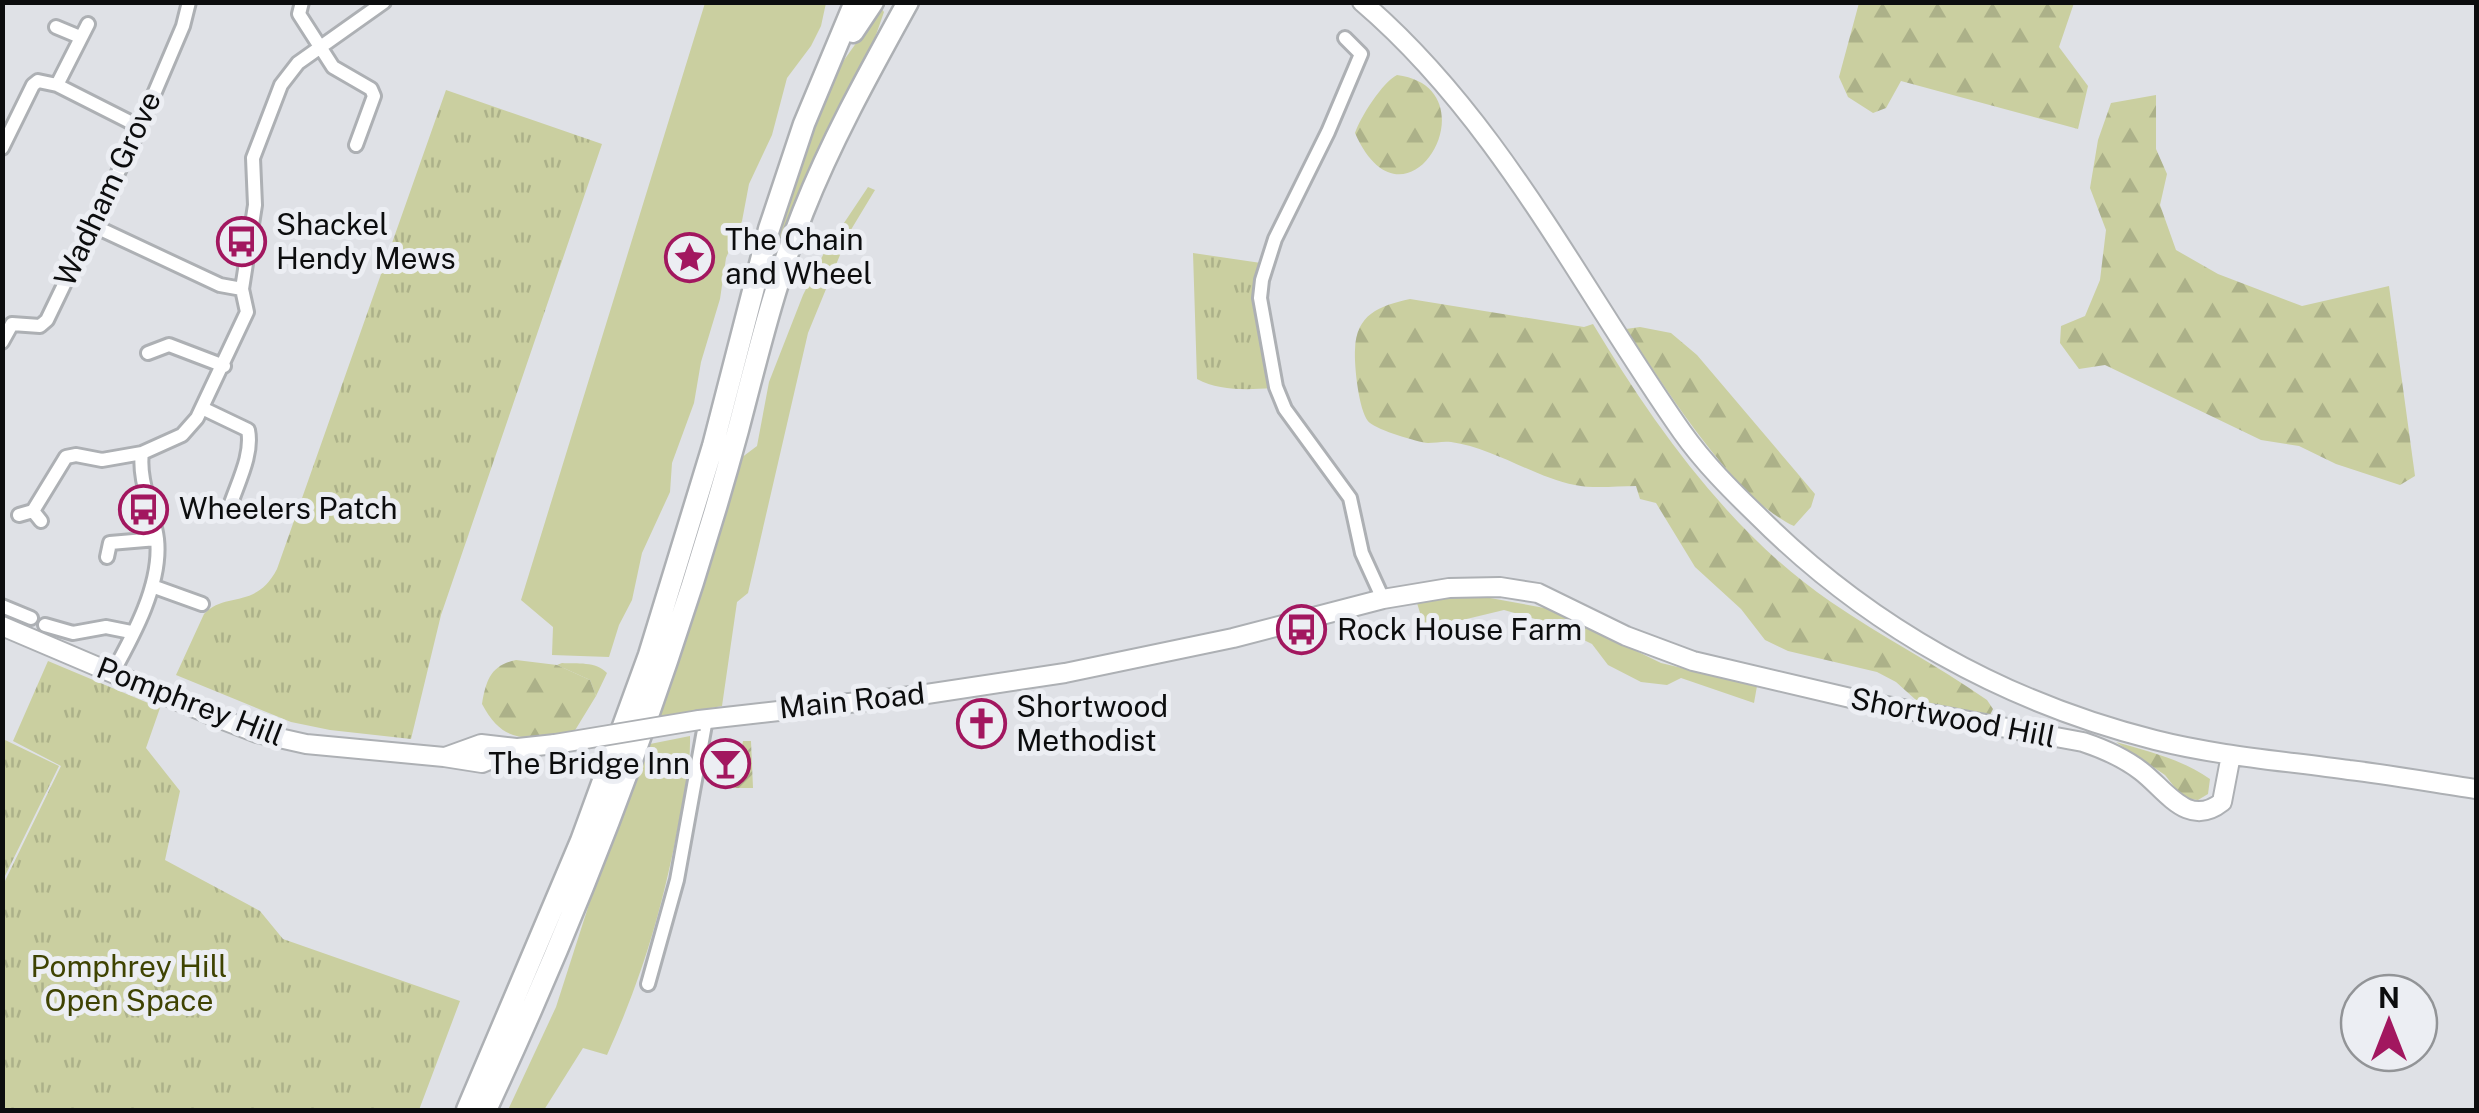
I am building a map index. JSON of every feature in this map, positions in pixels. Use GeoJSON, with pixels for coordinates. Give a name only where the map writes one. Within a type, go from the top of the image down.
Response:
{"type":"FeatureCollection","features":[{"type":"Feature","properties":{"kind":"highway"},"geometry":{"type":"LineString","coordinates":[[467,1110],[581,842],[649,654],[713,446],[768,229],[855,2]]}},
{"type":"Feature","properties":{"kind":"highway"},"geometry":{"type":"LineString","coordinates":[[826,70],[872,2]]}},
{"type":"Feature","properties":{"kind":"highway"},"geometry":{"type":"LineString","coordinates":[[486,1110],[538,999],[601,844],[668,660],[776,290],[802,214],[834,140],[908,2]]}},
{"type":"Feature","properties":{"kind":"main road"},"geometry":{"type":"LineString","coordinates":[[1373,6],[1473,121],[1684,435],[1742,501],[1824,577],[1900,632],[1990,682],[2078,718],[2157,741],[2476,790]]}},
{"type":"Feature","properties":{"kind":"main road","name":"Shortwood Hill"},"geometry":{"type":"LineString","coordinates":[[1383,599],[1448,588],[1538,593],[1626,636],[1693,660],[1876,704],[2082,742],[2112,752],[2188,810],[2213,809],[2222,802],[2231,755]]}},
{"type":"Feature","properties":{"kind":"main road","name":"Main Road"},"geometry":{"type":"LineString","coordinates":[[554,744],[702,719],[920,695],[1065,673],[1233,638],[1383,599]]}},
{"type":"Feature","properties":{"kind":"main road","name":"Pomphrey Hill"},"geometry":{"type":"LineString","coordinates":[[2,626],[257,733],[306,744],[444,757],[481,744],[518,748],[554,744]]}},
{"type":"Feature","properties":{"kind":"street","name":"Wadham Grove"},"geometry":{"type":"LineString","coordinates":[[2,342],[12,324],[40,326],[47,320],[140,127],[190,2]]}},
{"type":"Feature","properties":{"kind":"street"},"geometry":{"type":"LineString","coordinates":[[302,2],[299,14],[332,67],[371,89],[374,96],[356,145]]}},
{"type":"Feature","properties":{"kind":"street"},"geometry":{"type":"LineString","coordinates":[[31,515],[66,457],[102,460],[142,453],[182,435],[202,408],[247,312],[242,289],[255,205],[255,148],[290,70],[384,2]]}},
{"type":"Feature","properties":{"kind":"street"},"geometry":{"type":"LineString","coordinates":[[57,85],[88,24]]}},
{"type":"Feature","properties":{"kind":"street"},"geometry":{"type":"LineString","coordinates":[[56,27],[80,38]]}},
{"type":"Feature","properties":{"kind":"street"},"geometry":{"type":"LineString","coordinates":[[1345,38],[1361,54],[1275,239],[1260,298],[1276,387],[1301,434],[1350,498],[1362,553],[1383,599]]}},
{"type":"Feature","properties":{"kind":"street"},"geometry":{"type":"LineString","coordinates":[[2,148],[32,85],[44,80],[140,127]]}},
{"type":"Feature","properties":{"kind":"street"},"geometry":{"type":"LineString","coordinates":[[94,226],[220,284],[242,289]]}},
{"type":"Feature","properties":{"kind":"street"},"geometry":{"type":"LineString","coordinates":[[148,354],[168,338],[224,366]]}},
{"type":"Feature","properties":{"kind":"street"},"geometry":{"type":"LineString","coordinates":[[202,408],[250,434],[250,449],[230,506]]}},
{"type":"Feature","properties":{"kind":"street"},"geometry":{"type":"LineString","coordinates":[[112,674],[152,586],[157,539],[142,453]]}},
{"type":"Feature","properties":{"kind":"street"},"geometry":{"type":"LineString","coordinates":[[108,544],[157,539]]}},
{"type":"Feature","properties":{"kind":"street"},"geometry":{"type":"LineString","coordinates":[[152,586],[202,604]]}},
{"type":"Feature","properties":{"kind":"street"},"geometry":{"type":"LineString","coordinates":[[2,606],[31,618]]}},
{"type":"Feature","properties":{"kind":"street"},"geometry":{"type":"LineString","coordinates":[[45,625],[73,632],[106,627],[132,632]]}},
{"type":"Feature","properties":{"kind":"street"},"geometry":{"type":"LineString","coordinates":[[648,984],[677,880],[702,719]]}},
{"type":"Feature","properties":{"kind":"green space"},"geometry":{"type":"Polygon","coordinates":[[[705,3],[826,3],[811,46],[787,78],[772,135],[749,184],[742,221],[726,258],[694,403],[672,463],[670,492],[642,553],[632,600],[609,657],[552,655],[553,627],[521,600],[705,3]]]}},
{"type":"Feature","properties":{"kind":"green space"},"geometry":{"type":"Polygon","coordinates":[[[1859,3],[2074,3],[2059,47],[2088,86],[2078,129],[1901,81],[1886,108],[1873,113],[1848,97],[1839,77],[1859,3]]]}},
{"type":"Feature","properties":{"kind":"green space"},"geometry":{"type":"Polygon","coordinates":[[[881,8],[884,12],[870,52],[764,303],[677,599],[628,744],[581,871],[505,1048],[579,867],[808,138],[837,70],[881,8]]]}},
{"type":"Feature","properties":{"kind":"green space"},"geometry":{"type":"Polygon","coordinates":[[[1397,75],[1426,86],[1440,106],[1441,129],[1433,152],[1417,169],[1397,174],[1376,164],[1355,133],[1373,101],[1397,75]]]}},
{"type":"Feature","properties":{"kind":"green space"},"geometry":{"type":"Polygon","coordinates":[[[446,90],[602,144],[441,615],[411,739],[291,722],[176,675],[204,614],[221,603],[260,590],[277,569],[446,90]]]}},
{"type":"Feature","properties":{"kind":"green space"},"geometry":{"type":"Polygon","coordinates":[[[2156,95],[2156,149],[2167,174],[2160,205],[2176,250],[2218,274],[2302,306],[2389,286],[2415,476],[2400,485],[2336,464],[2299,446],[2261,440],[2105,365],[2079,369],[2060,343],[2061,326],[2085,316],[2100,280],[2106,230],[2090,188],[2098,140],[2111,103],[2156,95]]]}},
{"type":"Feature","properties":{"kind":"green space"},"geometry":{"type":"Polygon","coordinates":[[[868,187],[875,190],[849,233],[808,333],[748,593],[737,602],[722,706],[658,718],[741,458],[757,446],[769,382],[803,295],[824,253],[868,187]]]}},
{"type":"Feature","properties":{"kind":"green space"},"geometry":{"type":"Polygon","coordinates":[[[1193,253],[1261,263],[1255,309],[1272,388],[1224,388],[1197,379],[1193,253]]]}},
{"type":"Feature","properties":{"kind":"green space"},"geometry":{"type":"Polygon","coordinates":[[[1410,299],[1584,327],[1593,324],[1669,439],[1760,544],[1831,602],[1987,700],[1993,709],[1989,717],[1926,709],[1896,682],[1877,672],[1788,651],[1765,640],[1741,609],[1695,567],[1656,503],[1640,499],[1636,486],[1575,485],[1467,445],[1423,442],[1370,423],[1358,389],[1356,338],[1371,314],[1410,299]]]}},
{"type":"Feature","properties":{"kind":"green space"},"geometry":{"type":"Polygon","coordinates":[[[1640,327],[1671,333],[1697,355],[1815,494],[1811,507],[1794,526],[1748,492],[1701,438],[1626,329],[1640,327]]]}},
{"type":"Feature","properties":{"kind":"green space"},"geometry":{"type":"Polygon","coordinates":[[[1468,594],[1550,609],[1661,663],[1757,686],[1754,703],[1681,678],[1667,685],[1641,682],[1608,665],[1592,644],[1549,623],[1504,610],[1425,629],[1417,603],[1468,594]]]}},
{"type":"Feature","properties":{"kind":"green space"},"geometry":{"type":"Polygon","coordinates":[[[516,660],[557,665],[590,680],[596,696],[574,732],[520,737],[500,728],[491,718],[482,704],[488,681],[495,670],[516,660]]]}},
{"type":"Feature","properties":{"kind":"green space","name":"Pomphrey Hill Open Space"},"geometry":{"type":"Polygon","coordinates":[[[48,661],[160,708],[146,748],[180,791],[165,860],[260,911],[283,939],[460,1001],[419,1110],[3,1110],[3,885],[61,766],[13,741],[48,661]]]}},
{"type":"Feature","properties":{"kind":"green space"},"geometry":{"type":"Polygon","coordinates":[[[557,665],[603,669],[607,673],[596,696],[590,680],[557,665]]]}},
{"type":"Feature","properties":{"kind":"green space"},"geometry":{"type":"Polygon","coordinates":[[[690,736],[684,793],[658,915],[631,999],[607,1055],[583,1048],[544,1110],[508,1110],[556,1007],[591,898],[650,744],[690,736]]]}},
{"type":"Feature","properties":{"kind":"green space"},"geometry":{"type":"Polygon","coordinates":[[[3,739],[59,766],[3,880],[3,739]]]}},
{"type":"Feature","properties":{"kind":"green space"},"geometry":{"type":"Polygon","coordinates":[[[743,741],[751,741],[753,788],[718,788],[718,782],[728,781],[729,746],[742,746],[743,741]]]}},
{"type":"Feature","properties":{"kind":"green space"},"geometry":{"type":"Polygon","coordinates":[[[2116,742],[2199,772],[2210,779],[2208,794],[2198,800],[2183,798],[2165,775],[2116,742]]]}},
{"type":"Feature","properties":{"kind":"place","name":"Shackel Hendy Mews"},"geometry":{"type":"Point","coordinates":[241,242]}},
{"type":"Feature","properties":{"kind":"place","name":"The Chain and Wheel"},"geometry":{"type":"Point","coordinates":[690,257]}},
{"type":"Feature","properties":{"kind":"place","name":"Wheelers Patch"},"geometry":{"type":"Point","coordinates":[144,509]}},
{"type":"Feature","properties":{"kind":"place","name":"Rock House Farm"},"geometry":{"type":"Point","coordinates":[1302,630]}},
{"type":"Feature","properties":{"kind":"place","name":"Shortwood Methodist"},"geometry":{"type":"Point","coordinates":[981,724]}},
{"type":"Feature","properties":{"kind":"place","name":"The Bridge Inn"},"geometry":{"type":"Point","coordinates":[725,764]}}]}
